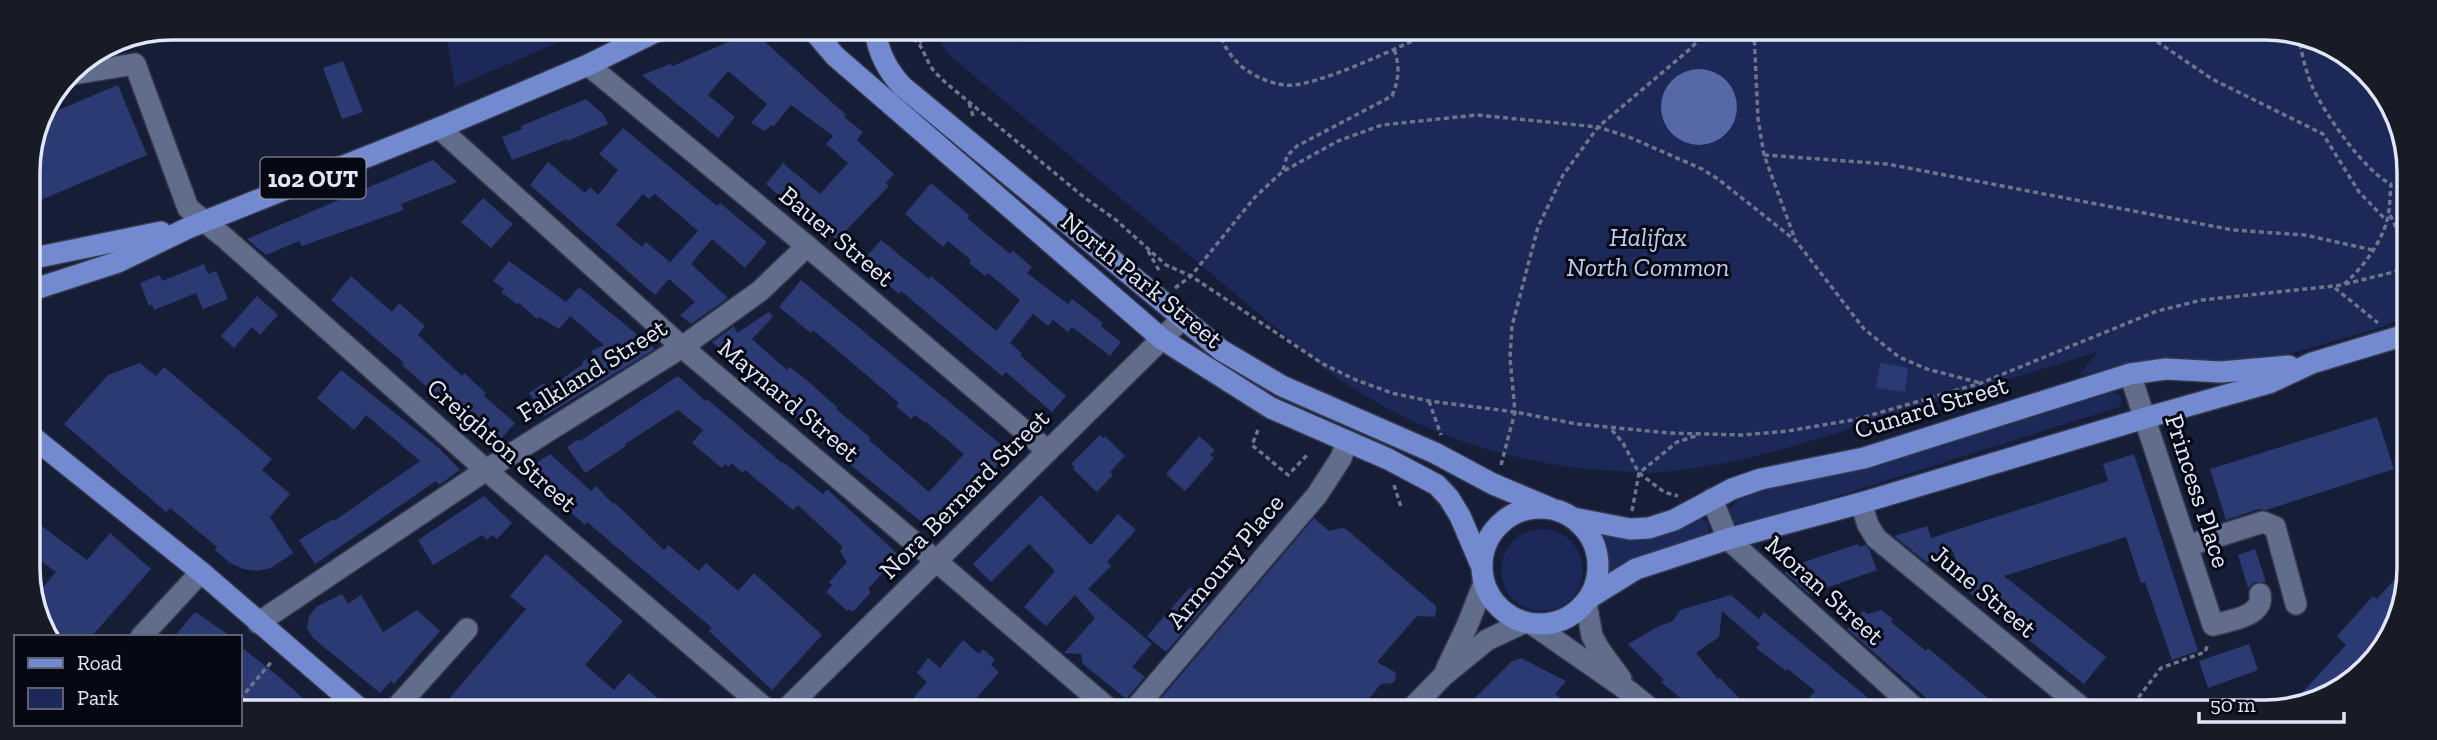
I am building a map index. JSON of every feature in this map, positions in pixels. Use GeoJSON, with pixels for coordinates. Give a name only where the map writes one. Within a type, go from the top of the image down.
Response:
{"type":"FeatureCollection","features":[{"type":"Feature","properties":{"kind":"main road","name":"102 OUT"},"geometry":{"type":"LineString","coordinates":[[41,287],[118,262],[196,225],[588,65],[636,41]]}},
{"type":"Feature","properties":{"kind":"main road","name":"North Park Street"},"geometry":{"type":"LineString","coordinates":[[822,41],[835,56],[1162,339],[1271,408],[1388,459],[1437,485],[1460,516],[1483,574]]}},
{"type":"Feature","properties":{"kind":"main road","name":"North Park Street"},"geometry":{"type":"LineString","coordinates":[[881,41],[881,55],[890,73],[902,86],[1221,350],[1282,386],[1435,453],[1493,484],[1550,508]]}},
{"type":"Feature","properties":{"kind":"main road"},"geometry":{"type":"LineString","coordinates":[[41,257],[196,225]]}},
{"type":"Feature","properties":{"kind":"main road","name":"Cunard Street"},"geometry":{"type":"LineString","coordinates":[[1587,600],[1636,569],[1728,539],[1861,503],[2269,383],[2312,363],[2397,337]]}},
{"type":"Feature","properties":{"kind":"main road","name":"Cunard Street"},"geometry":{"type":"LineString","coordinates":[[1573,518],[1621,527],[1649,528],[1674,520],[1732,489],[1761,479],[1864,458],[2130,374],[2166,369],[2221,372],[2263,370],[2312,363]]}},
{"type":"Feature","properties":{"kind":"main road"},"geometry":{"type":"LineString","coordinates":[[40,443],[201,572],[349,700]]}},
{"type":"Feature","properties":{"kind":"main road"},"geometry":{"type":"LineString","coordinates":[[1550,508],[1573,518],[1588,534],[1597,554],[1597,577],[1587,600],[1571,615],[1552,623],[1529,623],[1507,614],[1493,600],[1483,574],[1483,551],[1489,537],[1508,516],[1521,510],[1550,508]]}},
{"type":"Feature","properties":{"kind":"street","name":"Creighton Street"},"geometry":{"type":"LineString","coordinates":[[86,72],[135,64],[196,225],[755,700]]}},
{"type":"Feature","properties":{"kind":"street","name":"Bauer Street"},"geometry":{"type":"LineString","coordinates":[[588,65],[807,246],[1048,451]]}},
{"type":"Feature","properties":{"kind":"street","name":"Maynard Street"},"geometry":{"type":"LineString","coordinates":[[439,128],[682,347],[1098,700]]}},
{"type":"Feature","properties":{"kind":"street","name":"Falkland Street"},"geometry":{"type":"LineString","coordinates":[[258,623],[486,470],[682,347],[760,291],[807,246]]}},
{"type":"Feature","properties":{"kind":"street","name":"Nora Bernard Street"},"geometry":{"type":"LineString","coordinates":[[795,700],[1182,319]]}},
{"type":"Feature","properties":{"kind":"street","name":"Princess Place"},"geometry":{"type":"LineString","coordinates":[[2130,374],[2213,625]]}},
{"type":"Feature","properties":{"kind":"street","name":"Armoury Place"},"geometry":{"type":"LineString","coordinates":[[1143,700],[1317,495],[1341,458],[1347,442]]}},
{"type":"Feature","properties":{"kind":"street","name":"Moran Street"},"geometry":{"type":"LineString","coordinates":[[1712,499],[1728,539],[1905,699]]}},
{"type":"Feature","properties":{"kind":"street","name":"June Street"},"geometry":{"type":"LineString","coordinates":[[1861,503],[1868,525],[1876,538],[2072,699]]}},
{"type":"Feature","properties":{"kind":"street"},"geometry":{"type":"LineString","coordinates":[[2187,546],[2263,522],[2275,527],[2296,604]]}},
{"type":"Feature","properties":{"kind":"street"},"geometry":{"type":"LineString","coordinates":[[143,635],[201,572]]}},
{"type":"Feature","properties":{"kind":"street"},"geometry":{"type":"LineString","coordinates":[[1444,675],[1467,626],[1483,574]]}},
{"type":"Feature","properties":{"kind":"street"},"geometry":{"type":"LineString","coordinates":[[2213,625],[2250,613],[2259,607],[2262,600],[2260,594]]}},
{"type":"Feature","properties":{"kind":"street"},"geometry":{"type":"LineString","coordinates":[[1587,600],[1596,643],[1630,692]]}},
{"type":"Feature","properties":{"kind":"street"},"geometry":{"type":"LineString","coordinates":[[1420,699],[1444,675],[1487,640],[1529,623],[1639,699]]}},
{"type":"Feature","properties":{"kind":"street"},"geometry":{"type":"LineString","coordinates":[[403,700],[467,629]]}},
{"type":"Feature","properties":{"kind":"path"},"geometry":{"type":"LineString","coordinates":[[1222,40],[1235,60],[1254,76],[1287,85],[1320,79],[1412,40]]}},
{"type":"Feature","properties":{"kind":"path"},"geometry":{"type":"LineString","coordinates":[[1500,467],[1515,412],[1510,358],[1512,326],[1538,227],[1563,175],[1598,127],[1699,40]]}},
{"type":"Feature","properties":{"kind":"path"},"geometry":{"type":"LineString","coordinates":[[1754,40],[1758,119],[1764,155],[1796,241]]}},
{"type":"Feature","properties":{"kind":"path"},"geometry":{"type":"LineString","coordinates":[[2155,40],[2212,79],[2323,134],[2359,192],[2387,221]]}},
{"type":"Feature","properties":{"kind":"path"},"geometry":{"type":"LineString","coordinates":[[916,41],[920,43],[933,70],[946,83],[1166,265],[1191,276],[1323,364],[1392,393],[1429,401],[1610,428],[1701,435],[1788,431],[1858,419],[1981,383],[2157,311],[2202,300],[2268,291],[2334,287],[2397,272]]}},
{"type":"Feature","properties":{"kind":"path"},"geometry":{"type":"LineString","coordinates":[[2301,46],[2311,86],[2325,109],[2355,151],[2379,178],[2391,184],[2387,221],[2373,250],[2343,285]]}},
{"type":"Feature","properties":{"kind":"path"},"geometry":{"type":"LineString","coordinates":[[1282,172],[1287,156],[1297,146],[1392,96],[1398,80],[1399,62],[1394,48]]}},
{"type":"Feature","properties":{"kind":"path"},"geometry":{"type":"LineString","coordinates":[[1169,294],[1191,276],[1255,197],[1282,172],[1338,141],[1382,125],[1477,116],[1598,127],[1629,137],[1702,169],[1718,179],[1796,241],[1864,329],[1899,357],[1927,369],[1981,383]]}},
{"type":"Feature","properties":{"kind":"path"},"geometry":{"type":"LineString","coordinates":[[1764,155],[1886,164],[2233,230],[2305,234],[2373,250]]}},
{"type":"Feature","properties":{"kind":"path"},"geometry":{"type":"LineString","coordinates":[[2389,213],[2397,232]]}},
{"type":"Feature","properties":{"kind":"path"},"geometry":{"type":"LineString","coordinates":[[1145,246],[1163,276]]}},
{"type":"Feature","properties":{"kind":"path"},"geometry":{"type":"LineString","coordinates":[[1168,282],[1174,288]]}},
{"type":"Feature","properties":{"kind":"path"},"geometry":{"type":"LineString","coordinates":[[2334,287],[2382,327]]}},
{"type":"Feature","properties":{"kind":"path"},"geometry":{"type":"LineString","coordinates":[[1610,428],[1623,443],[1639,473],[1664,492],[1686,498],[1712,499]]}},
{"type":"Feature","properties":{"kind":"path"},"geometry":{"type":"LineString","coordinates":[[1258,430],[1252,445],[1288,475],[1309,453]]}},
{"type":"Feature","properties":{"kind":"path"},"geometry":{"type":"LineString","coordinates":[[1631,516],[1639,473],[1677,442],[1701,435]]}},
{"type":"Feature","properties":{"kind":"path"},"geometry":{"type":"LineString","coordinates":[[2137,699],[2161,668],[2205,652],[2213,625]]}},
{"type":"Feature","properties":{"kind":"path"},"geometry":{"type":"LineString","coordinates":[[242,697],[273,660]]}},
{"type":"Feature","properties":{"kind":"green space"},"geometry":{"type":"Polygon","coordinates":[[[447,41],[562,41],[455,87],[447,41]]]}},
{"type":"Feature","properties":{"kind":"green space","name":"Halifax North Common"},"geometry":{"type":"Polygon","coordinates":[[[940,41],[2282,41],[2315,50],[2352,73],[2369,92],[2390,130],[2397,172],[2397,320],[2382,327],[2269,360],[2126,366],[2079,375],[2097,352],[1796,445],[1717,465],[1655,473],[1563,466],[1492,451],[1424,426],[1391,410],[1329,372],[948,54],[940,41]]]}},
{"type":"Feature","properties":{"kind":"green space"},"geometry":{"type":"Polygon","coordinates":[[[2113,392],[2119,394],[2122,401],[2119,407],[1740,527],[1734,527],[1731,522],[1730,508],[1743,495],[1872,468],[2113,392]]]}},
{"type":"Feature","properties":{"kind":"green space"},"geometry":{"type":"Polygon","coordinates":[[[1696,519],[1703,519],[1708,525],[1707,537],[1631,562],[1607,573],[1607,555],[1600,535],[1627,539],[1650,538],[1696,519]]]}},
{"type":"Feature","properties":{"kind":"green space"},"geometry":{"type":"Polygon","coordinates":[[[1534,529],[1550,529],[1565,536],[1576,547],[1583,562],[1580,586],[1571,599],[1550,611],[1534,611],[1519,604],[1508,593],[1501,578],[1501,562],[1508,547],[1519,536],[1534,529]]]}},
{"type":"Feature","properties":{"kind":"shaded area"},"geometry":{"type":"Polygon","coordinates":[[[1699,69],[1713,72],[1726,80],[1734,93],[1737,107],[1734,121],[1726,134],[1713,142],[1699,145],[1685,142],[1672,134],[1664,121],[1661,107],[1664,93],[1672,80],[1685,72],[1699,69]]]}},
{"type":"Feature","properties":{"kind":"building"},"geometry":{"type":"Polygon","coordinates":[[[731,41],[764,41],[863,132],[857,140],[894,174],[886,183],[889,186],[837,240],[820,225],[825,220],[803,200],[795,209],[766,184],[783,163],[820,194],[848,163],[826,144],[833,136],[791,105],[773,127],[771,125],[765,131],[751,123],[767,104],[728,71],[708,95],[735,117],[718,138],[642,75],[670,64],[673,66],[731,41]]]}},
{"type":"Feature","properties":{"kind":"building"},"geometry":{"type":"Polygon","coordinates":[[[343,61],[363,112],[342,119],[323,68],[343,61]]]}},
{"type":"Feature","properties":{"kind":"building"},"geometry":{"type":"Polygon","coordinates":[[[118,85],[147,155],[41,200],[41,155],[55,111],[118,85]]]}},
{"type":"Feature","properties":{"kind":"building"},"geometry":{"type":"Polygon","coordinates":[[[586,99],[603,114],[608,124],[512,160],[502,137],[522,129],[521,126],[586,99]]]}},
{"type":"Feature","properties":{"kind":"building"},"geometry":{"type":"Polygon","coordinates":[[[623,128],[717,206],[720,203],[767,242],[745,268],[712,239],[691,264],[728,298],[691,324],[680,315],[695,302],[669,279],[655,295],[530,185],[548,162],[585,193],[590,187],[598,195],[618,170],[599,154],[623,128]],[[643,194],[616,225],[642,247],[646,242],[670,262],[698,231],[655,194],[649,199],[643,194]]]}},
{"type":"Feature","properties":{"kind":"building"},"geometry":{"type":"Polygon","coordinates":[[[433,160],[457,182],[401,204],[404,210],[302,246],[299,241],[266,255],[247,239],[433,160]]]}},
{"type":"Feature","properties":{"kind":"building"},"geometry":{"type":"Polygon","coordinates":[[[931,183],[1010,254],[1013,251],[1032,267],[1027,273],[1068,304],[1072,299],[1103,323],[1101,326],[1121,342],[1110,356],[1072,327],[1068,332],[1053,320],[1048,326],[1033,314],[1010,343],[1066,396],[1052,412],[1006,372],[1002,376],[901,291],[899,294],[861,263],[881,240],[929,279],[931,276],[996,331],[1020,300],[988,273],[985,276],[969,263],[971,260],[948,241],[943,247],[905,214],[931,183]]]}},
{"type":"Feature","properties":{"kind":"building"},"geometry":{"type":"Polygon","coordinates":[[[483,198],[513,224],[491,248],[461,222],[483,198]]]}},
{"type":"Feature","properties":{"kind":"building"},"geometry":{"type":"Polygon","coordinates":[[[509,261],[566,302],[579,287],[655,349],[545,416],[529,393],[544,383],[549,388],[583,364],[582,362],[593,355],[591,351],[604,345],[570,316],[559,329],[539,317],[537,319],[501,292],[504,289],[493,281],[509,261]]]}},
{"type":"Feature","properties":{"kind":"building"},"geometry":{"type":"Polygon","coordinates":[[[204,264],[208,274],[216,271],[228,299],[203,309],[196,293],[154,310],[152,304],[149,306],[140,283],[160,275],[162,281],[204,264]]]}},
{"type":"Feature","properties":{"kind":"building"},"geometry":{"type":"Polygon","coordinates":[[[351,276],[392,312],[399,303],[425,326],[418,335],[462,376],[464,373],[486,393],[484,396],[515,423],[495,445],[438,391],[435,394],[402,365],[404,363],[331,300],[351,276]]]}},
{"type":"Feature","properties":{"kind":"building"},"geometry":{"type":"Polygon","coordinates":[[[801,280],[1010,452],[934,532],[838,455],[712,342],[734,326],[737,333],[769,312],[773,317],[752,339],[787,370],[790,367],[803,377],[929,492],[964,454],[926,422],[915,415],[911,419],[896,406],[899,403],[857,367],[813,330],[811,333],[779,307],[801,280]]]}},
{"type":"Feature","properties":{"kind":"building"},"geometry":{"type":"Polygon","coordinates":[[[257,296],[278,315],[260,335],[252,327],[234,348],[221,336],[257,296]]]}},
{"type":"Feature","properties":{"kind":"building"},"geometry":{"type":"Polygon","coordinates":[[[140,363],[156,376],[164,367],[272,459],[262,470],[290,494],[270,517],[293,553],[271,568],[258,571],[243,569],[230,563],[215,550],[217,547],[170,508],[166,512],[64,424],[108,375],[140,363]]]}},
{"type":"Feature","properties":{"kind":"building"},"geometry":{"type":"Polygon","coordinates":[[[1880,363],[1908,368],[1905,392],[1876,388],[1880,363]]]}},
{"type":"Feature","properties":{"kind":"building"},"geometry":{"type":"Polygon","coordinates":[[[341,370],[440,449],[460,470],[439,485],[436,481],[315,564],[299,540],[333,519],[334,521],[420,461],[366,415],[354,430],[317,398],[341,370]]]}},
{"type":"Feature","properties":{"kind":"building"},"geometry":{"type":"Polygon","coordinates":[[[678,376],[782,463],[823,494],[827,489],[899,555],[868,589],[871,592],[853,612],[849,609],[847,611],[826,592],[832,585],[829,582],[847,562],[840,551],[843,547],[798,505],[793,510],[745,470],[743,473],[731,463],[729,467],[725,464],[722,468],[706,455],[692,443],[703,430],[678,410],[585,473],[567,447],[678,376]]]}},
{"type":"Feature","properties":{"kind":"building"},"geometry":{"type":"Polygon","coordinates":[[[2377,417],[2394,469],[2226,520],[2210,469],[2377,417]]]}},
{"type":"Feature","properties":{"kind":"building"},"geometry":{"type":"Polygon","coordinates":[[[1100,435],[1103,438],[1105,436],[1125,456],[1110,472],[1113,475],[1097,492],[1071,464],[1100,435]]]}},
{"type":"Feature","properties":{"kind":"building"},"geometry":{"type":"Polygon","coordinates":[[[1199,436],[1215,450],[1210,455],[1214,458],[1185,491],[1166,474],[1199,436]]]}},
{"type":"Feature","properties":{"kind":"building"},"geometry":{"type":"Polygon","coordinates":[[[550,454],[591,491],[596,486],[664,550],[668,545],[699,571],[706,563],[738,591],[754,573],[822,635],[772,690],[709,631],[712,628],[587,522],[585,525],[570,512],[568,514],[521,473],[550,454]]]}},
{"type":"Feature","properties":{"kind":"building"},"geometry":{"type":"Polygon","coordinates":[[[2134,454],[2198,651],[2172,660],[2126,537],[2004,576],[2106,657],[2084,684],[1965,589],[1953,552],[1926,562],[1894,536],[1927,526],[1931,538],[2108,481],[2103,464],[2134,454]]]}},
{"type":"Feature","properties":{"kind":"building"},"geometry":{"type":"Polygon","coordinates":[[[1041,495],[1091,545],[1118,514],[1136,530],[1107,562],[1111,566],[1088,589],[1152,644],[1132,667],[1145,677],[1126,699],[1082,663],[1081,654],[1064,653],[1095,618],[1075,595],[1046,626],[1024,607],[1055,571],[1029,544],[991,582],[973,564],[1041,495]]]}},
{"type":"Feature","properties":{"kind":"building"},"geometry":{"type":"Polygon","coordinates":[[[484,496],[512,523],[497,539],[492,535],[487,540],[482,535],[433,565],[418,540],[484,496]]]}},
{"type":"Feature","properties":{"kind":"building"},"geometry":{"type":"Polygon","coordinates":[[[1314,518],[1329,531],[1346,529],[1436,606],[1434,617],[1417,616],[1377,662],[1395,672],[1396,678],[1393,683],[1381,684],[1368,699],[1160,700],[1314,518]]]}},
{"type":"Feature","properties":{"kind":"building"},"geometry":{"type":"Polygon","coordinates":[[[40,525],[87,560],[110,533],[151,569],[93,635],[59,635],[47,610],[42,588],[56,572],[40,560],[40,525]]]}},
{"type":"Feature","properties":{"kind":"building"},"geometry":{"type":"Polygon","coordinates":[[[1858,544],[1859,547],[1865,545],[1869,549],[1877,570],[1809,594],[1784,572],[1788,572],[1786,568],[1858,544]]]}},
{"type":"Feature","properties":{"kind":"building"},"geometry":{"type":"Polygon","coordinates":[[[2255,549],[2266,582],[2254,582],[2248,588],[2238,555],[2255,549]]]}},
{"type":"Feature","properties":{"kind":"building"},"geometry":{"type":"Polygon","coordinates":[[[546,554],[623,621],[585,665],[614,690],[629,673],[660,700],[448,700],[526,609],[510,596],[546,554]]]}},
{"type":"Feature","properties":{"kind":"building"},"geometry":{"type":"Polygon","coordinates":[[[2396,577],[2387,618],[2369,648],[2338,678],[2301,695],[2346,645],[2337,636],[2373,596],[2377,599],[2396,577]]]}},
{"type":"Feature","properties":{"kind":"building"},"geometry":{"type":"Polygon","coordinates":[[[1190,587],[1208,603],[1166,652],[1147,636],[1190,587]]]}},
{"type":"Feature","properties":{"kind":"building"},"geometry":{"type":"Polygon","coordinates":[[[342,594],[348,604],[361,595],[383,632],[417,610],[440,631],[394,684],[391,681],[380,693],[313,638],[307,628],[309,617],[316,607],[342,594]]]}},
{"type":"Feature","properties":{"kind":"building"},"geometry":{"type":"Polygon","coordinates":[[[1731,595],[1759,619],[1764,612],[1870,699],[1808,699],[1815,691],[1756,648],[1760,644],[1722,611],[1719,637],[1696,653],[1718,679],[1740,699],[1682,699],[1661,682],[1664,680],[1628,644],[1673,621],[1680,610],[1731,595]]]}},
{"type":"Feature","properties":{"kind":"building"},"geometry":{"type":"Polygon","coordinates":[[[1881,610],[1893,619],[1891,622],[1926,651],[1928,648],[1989,699],[1927,699],[1847,629],[1863,611],[1868,614],[1881,610]]]}},
{"type":"Feature","properties":{"kind":"building"},"geometry":{"type":"Polygon","coordinates":[[[195,612],[229,635],[176,635],[195,612]]]}},
{"type":"Feature","properties":{"kind":"building"},"geometry":{"type":"Polygon","coordinates":[[[963,640],[979,654],[983,649],[995,660],[991,665],[999,672],[975,700],[912,700],[927,682],[917,673],[928,658],[940,668],[963,640]]]}},
{"type":"Feature","properties":{"kind":"building"},"geometry":{"type":"Polygon","coordinates":[[[2249,644],[2258,670],[2208,688],[2199,661],[2249,644]]]}},
{"type":"Feature","properties":{"kind":"building"},"geometry":{"type":"Polygon","coordinates":[[[242,648],[305,700],[242,700],[242,648]]]}},
{"type":"Feature","properties":{"kind":"building"},"geometry":{"type":"Polygon","coordinates":[[[1521,658],[1566,681],[1555,694],[1562,699],[1474,699],[1512,661],[1521,658]]]}}]}
